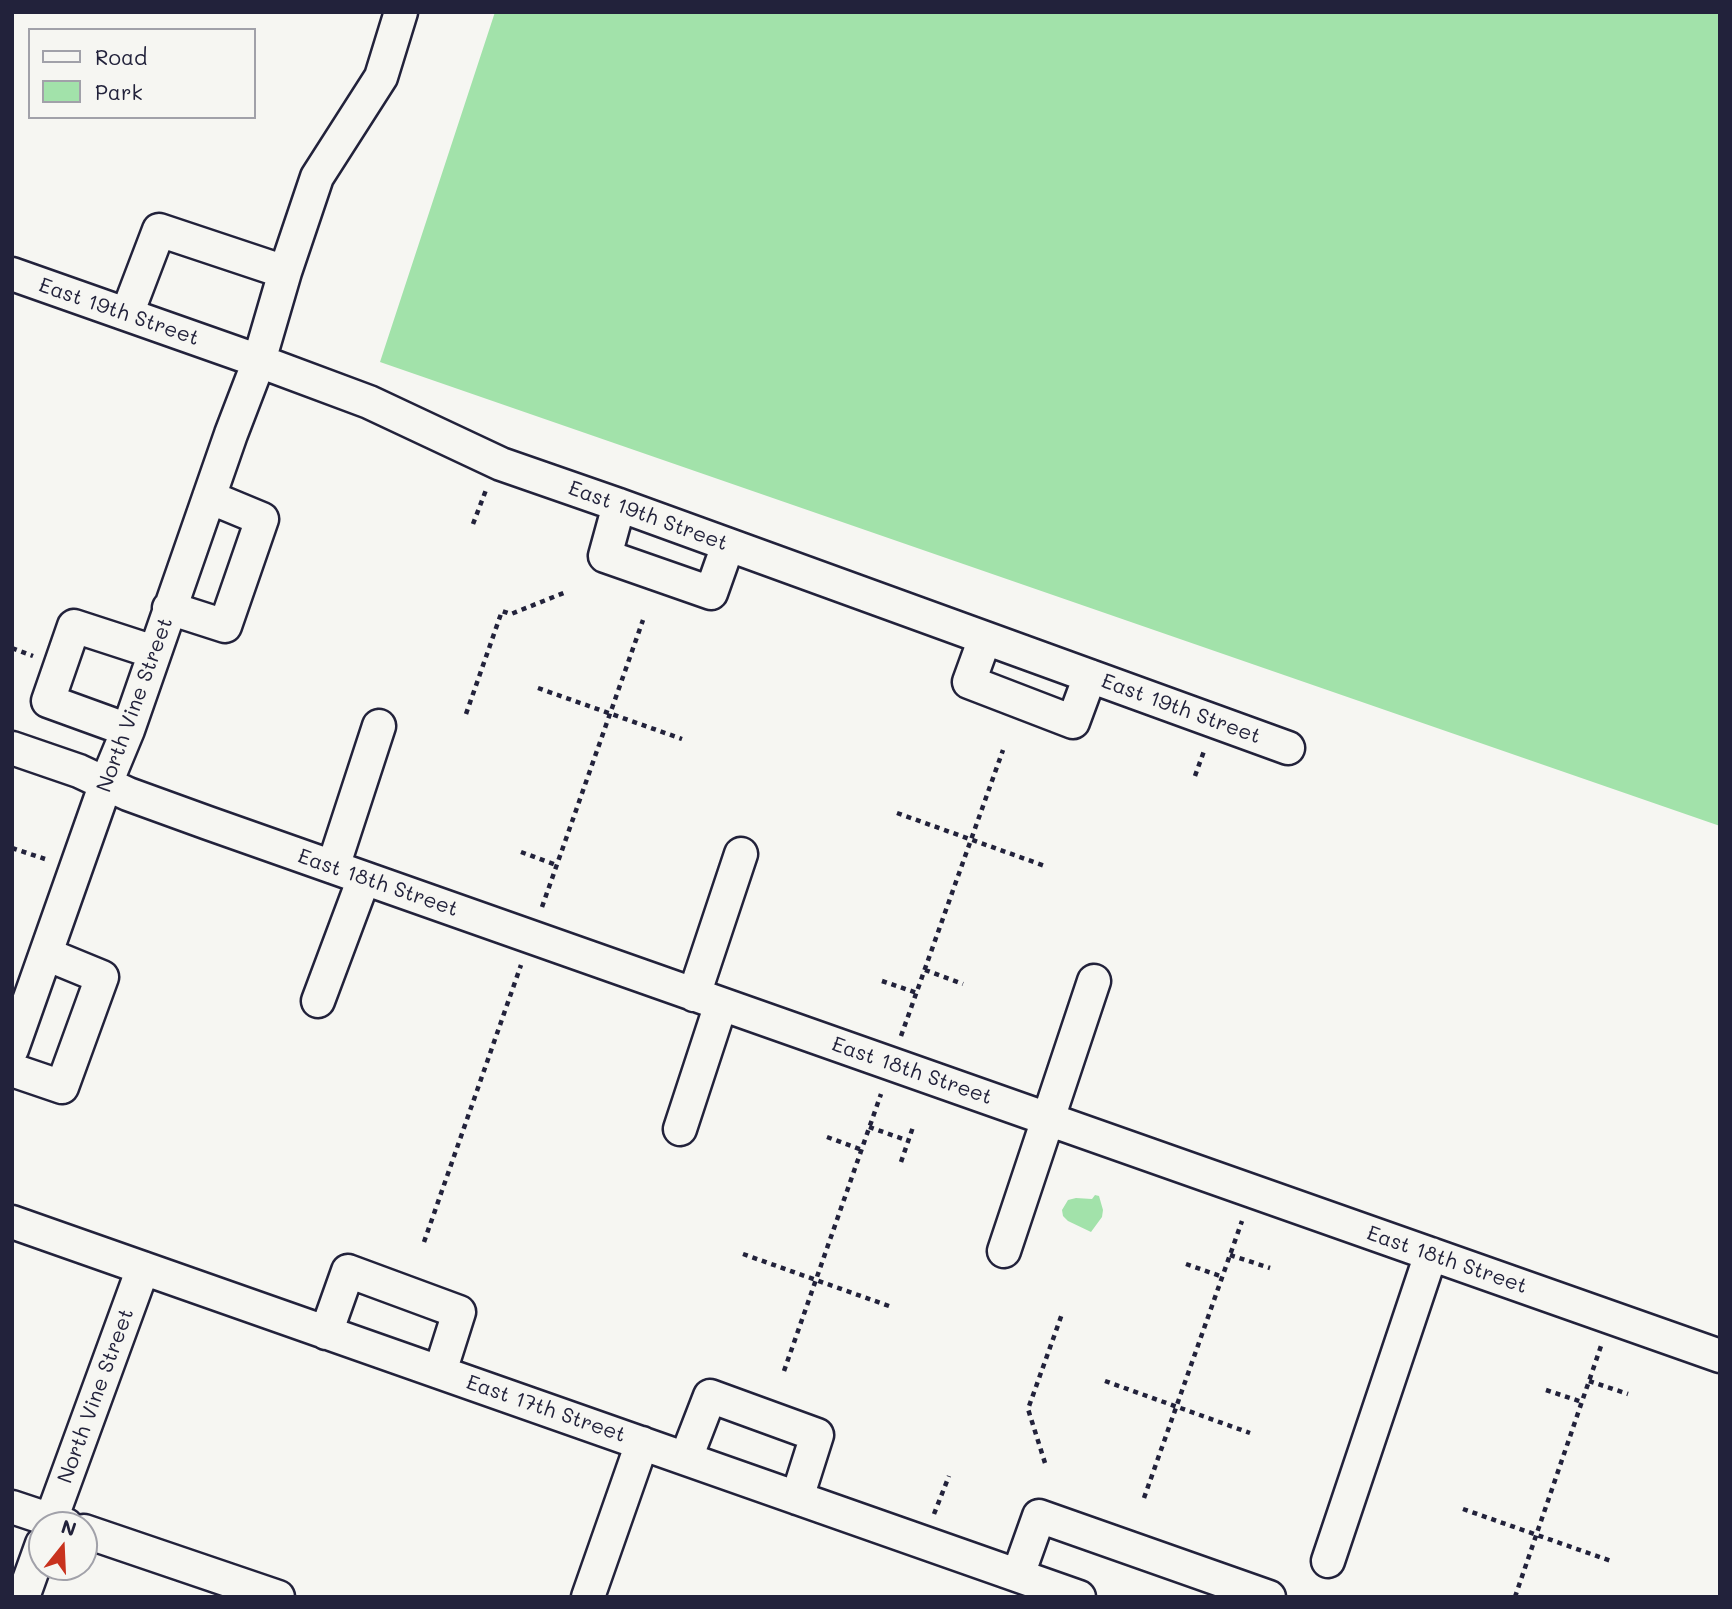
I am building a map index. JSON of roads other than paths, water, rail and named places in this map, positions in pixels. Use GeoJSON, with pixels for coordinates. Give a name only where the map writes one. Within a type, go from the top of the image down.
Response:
{"type":"FeatureCollection","features":[{"type":"Feature","properties":{"kind":"street","name":"North Vine Street"},"geometry":{"type":"LineString","coordinates":[[12,1049],[259,361],[317,177],[381,77],[401,12]]}},
{"type":"Feature","properties":{"kind":"street"},"geometry":{"type":"LineString","coordinates":[[127,314],[159,230],[285,272]]}},
{"type":"Feature","properties":{"kind":"street","name":"East 19th Street"},"geometry":{"type":"LineString","coordinates":[[12,274],[369,402],[501,464],[1288,748]]}},
{"type":"Feature","properties":{"kind":"street"},"geometry":{"type":"LineString","coordinates":[[169,608],[225,625],[262,519],[209,498]]}},
{"type":"Feature","properties":{"kind":"street"},"geometry":{"type":"LineString","coordinates":[[620,505],[605,556],[711,593],[728,545]]}},
{"type":"Feature","properties":{"kind":"street"},"geometry":{"type":"LineString","coordinates":[[128,730],[48,701],[74,626],[154,652]]}},
{"type":"Feature","properties":{"kind":"street"},"geometry":{"type":"LineString","coordinates":[[985,638],[968,682],[1073,722],[1090,676]]}},
{"type":"Feature","properties":{"kind":"street"},"geometry":{"type":"LineString","coordinates":[[333,867],[379,726]]}},
{"type":"Feature","properties":{"kind":"street","name":"East 18th Street"},"geometry":{"type":"LineString","coordinates":[[12,748],[79,771],[128,794],[333,867],[1720,1356]]}},
{"type":"Feature","properties":{"kind":"street"},"geometry":{"type":"LineString","coordinates":[[680,1129],[741,855]]}},
{"type":"Feature","properties":{"kind":"street"},"geometry":{"type":"LineString","coordinates":[[318,1001],[364,878]]}},
{"type":"Feature","properties":{"kind":"street"},"geometry":{"type":"LineString","coordinates":[[12,1070],[62,1087],[102,976],[46,954]]}},
{"type":"Feature","properties":{"kind":"street"},"geometry":{"type":"LineString","coordinates":[[1004,1251],[1094,981]]}},
{"type":"Feature","properties":{"kind":"street","name":"East 17th Street"},"geometry":{"type":"LineString","coordinates":[[12,1222],[1079,1597]]}},
{"type":"Feature","properties":{"kind":"street"},"geometry":{"type":"LineString","coordinates":[[1328,1560],[1431,1254]]}},
{"type":"Feature","properties":{"kind":"street","name":"North Vine Street"},"geometry":{"type":"LineString","coordinates":[[58,1511],[143,1268]]}},
{"type":"Feature","properties":{"kind":"street"},"geometry":{"type":"LineString","coordinates":[[326,1332],[348,1271],[459,1312],[440,1372]]}},
{"type":"Feature","properties":{"kind":"street"},"geometry":{"type":"LineString","coordinates":[[686,1458],[710,1396],[817,1435],[797,1498]]}},
{"type":"Feature","properties":{"kind":"street"},"geometry":{"type":"LineString","coordinates":[[588,1597],[642,1443]]}},
{"type":"Feature","properties":{"kind":"street"},"geometry":{"type":"LineString","coordinates":[[12,1507],[28,1515]]}},
{"type":"Feature","properties":{"kind":"street"},"geometry":{"type":"LineString","coordinates":[[1018,1575],[1039,1516],[1236,1591],[1269,1597]]}},
{"type":"Feature","properties":{"kind":"street"},"geometry":{"type":"LineString","coordinates":[[98,1536],[278,1597]]}}]}
